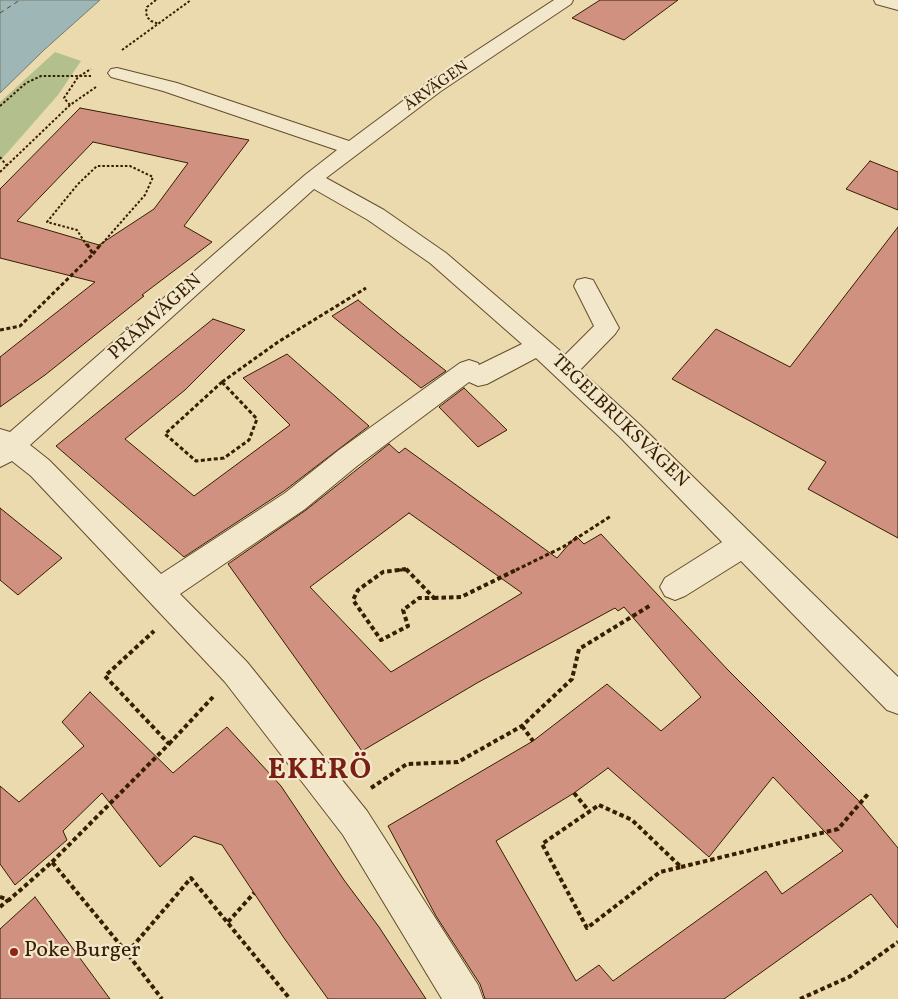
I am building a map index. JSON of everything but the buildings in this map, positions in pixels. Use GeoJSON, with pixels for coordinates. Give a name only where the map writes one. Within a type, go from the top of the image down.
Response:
{"type":"FeatureCollection","features":[{"type":"Feature","properties":{"kind":"street","name":"ÅRVÄGEN"},"geometry":{"type":"LineString","coordinates":[[312,179],[434,87],[565,0]]}},
{"type":"Feature","properties":{"kind":"street"},"geometry":{"type":"LineString","coordinates":[[882,0],[898,5]]}},
{"type":"Feature","properties":{"kind":"street"},"geometry":{"type":"LineString","coordinates":[[117,72],[170,87],[353,149]]}},
{"type":"Feature","properties":{"kind":"street","name":"TEGELBRUKSVÄGEN"},"geometry":{"type":"LineString","coordinates":[[312,179],[376,215],[438,258],[539,346],[630,431],[898,699]]}},
{"type":"Feature","properties":{"kind":"street","name":"PRÅMVÄGEN"},"geometry":{"type":"LineString","coordinates":[[4,447],[312,179]]}},
{"type":"Feature","properties":{"kind":"street"},"geometry":{"type":"LineString","coordinates":[[565,370],[607,328],[585,286]]}},
{"type":"Feature","properties":{"kind":"street"},"geometry":{"type":"LineString","coordinates":[[168,601],[348,458],[473,373],[539,346]]}},
{"type":"Feature","properties":{"kind":"street"},"geometry":{"type":"LineString","coordinates":[[4,447],[40,468],[236,672],[355,823],[464,999]]}},
{"type":"Feature","properties":{"kind":"street"},"geometry":{"type":"LineString","coordinates":[[675,587],[743,544]]}},
{"type":"Feature","properties":{"kind":"path"},"geometry":{"type":"LineString","coordinates":[[156,0],[147,7],[146,12],[147,18],[159,24]]}},
{"type":"Feature","properties":{"kind":"path"},"geometry":{"type":"LineString","coordinates":[[0,106],[26,84],[41,76],[76,77],[117,72]]}},
{"type":"Feature","properties":{"kind":"path"},"geometry":{"type":"LineString","coordinates":[[0,172],[70,105],[117,72]]}},
{"type":"Feature","properties":{"kind":"path"},"geometry":{"type":"LineString","coordinates":[[0,158],[7,166]]}},
{"type":"Feature","properties":{"kind":"path"},"geometry":{"type":"LineString","coordinates":[[0,330],[20,326],[93,254],[145,195],[153,177],[130,166],[97,166],[78,184],[47,222],[77,230],[93,254]]}},
{"type":"Feature","properties":{"kind":"path"},"geometry":{"type":"LineString","coordinates":[[222,382],[257,419],[249,440],[224,458],[196,461],[165,434],[222,382],[278,342],[366,288]]}},
{"type":"Feature","properties":{"kind":"path"},"geometry":{"type":"LineString","coordinates":[[434,598],[406,569],[384,572],[358,590],[353,600],[381,640],[408,626],[404,610],[419,598],[434,598],[461,597],[563,547],[612,516]]}},
{"type":"Feature","properties":{"kind":"path"},"geometry":{"type":"LineString","coordinates":[[343,807],[407,764],[458,762],[522,726],[572,678],[579,649],[658,601],[675,587]]}},
{"type":"Feature","properties":{"kind":"path"},"geometry":{"type":"LineString","coordinates":[[168,601],[105,676],[169,744]]}},
{"type":"Feature","properties":{"kind":"path"},"geometry":{"type":"LineString","coordinates":[[0,907],[52,862],[169,744],[236,672]]}},
{"type":"Feature","properties":{"kind":"path"},"geometry":{"type":"LineString","coordinates":[[522,726],[533,741]]}},
{"type":"Feature","properties":{"kind":"path"},"geometry":{"type":"LineString","coordinates":[[574,793],[589,812]]}},
{"type":"Feature","properties":{"kind":"path"},"geometry":{"type":"LineString","coordinates":[[681,867],[632,820],[599,805],[542,844],[587,928],[660,872],[681,867],[838,829],[868,794]]}},
{"type":"Feature","properties":{"kind":"path"},"geometry":{"type":"LineString","coordinates":[[52,862],[127,953],[162,999]]}},
{"type":"Feature","properties":{"kind":"path"},"geometry":{"type":"LineString","coordinates":[[127,953],[191,878],[290,999]]}},
{"type":"Feature","properties":{"kind":"path"},"geometry":{"type":"LineString","coordinates":[[228,922],[254,893]]}},
{"type":"Feature","properties":{"kind":"path"},"geometry":{"type":"LineString","coordinates":[[0,897],[8,900]]}},
{"type":"Feature","properties":{"kind":"path"},"geometry":{"type":"LineString","coordinates":[[800,999],[849,977],[898,942]]}},
{"type":"Feature","properties":{"kind":"green space"},"geometry":{"type":"Polygon","coordinates":[[[55,52],[81,61],[58,95],[0,161],[0,102],[55,52]]]}},
{"type":"Feature","properties":{"kind":"water"},"geometry":{"type":"Polygon","coordinates":[[[0,0],[100,0],[44,50],[0,93],[0,0]]]}},
{"type":"Feature","properties":{"kind":"ferry route"},"geometry":{"type":"LineString","coordinates":[[0,13],[20,0]]}},
{"type":"Feature","properties":{"kind":"place","name":"Poke Burger"},"geometry":{"type":"Point","coordinates":[14,952]}},
{"type":"Feature","properties":{"kind":"district","name":"EKERÖ"},"geometry":{"type":"Point","coordinates":[320,773]}}]}
